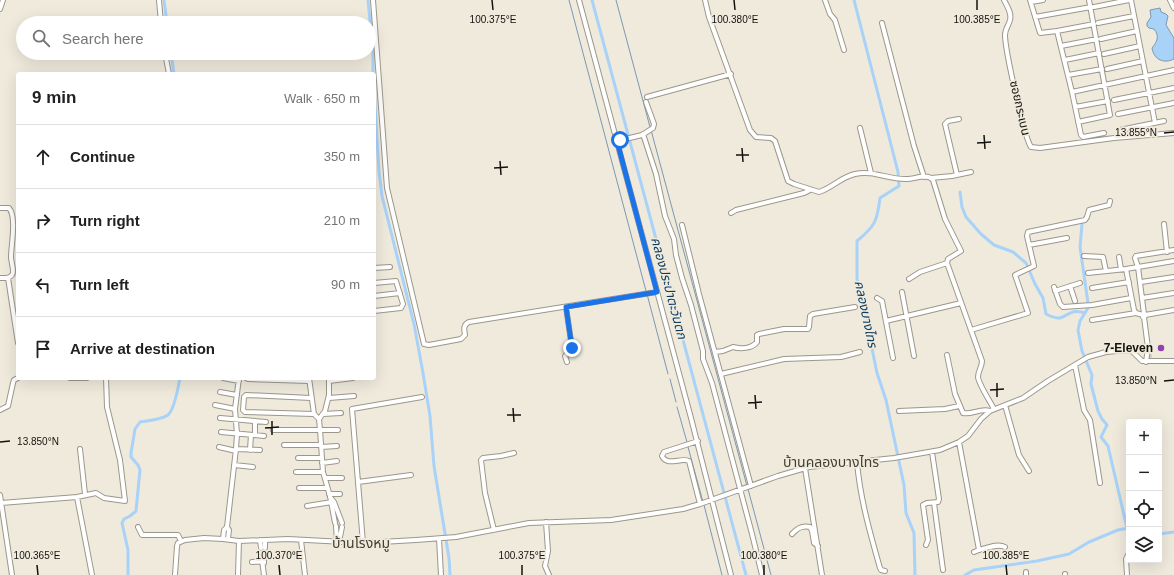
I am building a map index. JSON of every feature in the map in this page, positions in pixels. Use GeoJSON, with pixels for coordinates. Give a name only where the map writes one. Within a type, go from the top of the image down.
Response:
{"type":"FeatureCollection","features":[{"type":"Feature","properties":{"kind":"street"},"geometry":{"type":"LineString","coordinates":[[0,9],[3,0]]}},
{"type":"Feature","properties":{"kind":"street"},"geometry":{"type":"LineString","coordinates":[[159,0],[160,16]]}},
{"type":"Feature","properties":{"kind":"street"},"geometry":{"type":"LineString","coordinates":[[373,0],[374,16]]}},
{"type":"Feature","properties":{"kind":"street"},"geometry":{"type":"LineString","coordinates":[[578,0],[619,141],[657,292],[698,441],[731,575]]}},
{"type":"Feature","properties":{"kind":"street"},"geometry":{"type":"LineString","coordinates":[[705,0],[709,17],[752,133],[756,137],[771,138],[776,141],[788,181],[816,192],[822,191],[845,177],[854,174],[871,173],[905,180],[957,175],[971,172]]}},
{"type":"Feature","properties":{"kind":"street"},"geometry":{"type":"LineString","coordinates":[[825,0],[830,14],[835,20],[844,50]]}},
{"type":"Feature","properties":{"kind":"street","name":"ซอยกระเบน"},"geometry":{"type":"LineString","coordinates":[[1004,0],[1010,13],[1005,33],[1009,58],[1023,124],[1031,147],[1040,148],[1114,138],[1174,133]]}},
{"type":"Feature","properties":{"kind":"street"},"geometry":{"type":"LineString","coordinates":[[1043,0],[1031,1],[1040,33],[1134,16]]}},
{"type":"Feature","properties":{"kind":"street"},"geometry":{"type":"LineString","coordinates":[[1078,122],[1110,115],[1105,85],[1105,69],[1093,7],[1089,0]]}},
{"type":"Feature","properties":{"kind":"street"},"geometry":{"type":"LineString","coordinates":[[1035,17],[1130,0],[1155,123]]}},
{"type":"Feature","properties":{"kind":"street"},"geometry":{"type":"LineString","coordinates":[[1170,0],[1174,6]]}},
{"type":"Feature","properties":{"kind":"street"},"geometry":{"type":"LineString","coordinates":[[882,23],[914,146],[924,177]]}},
{"type":"Feature","properties":{"kind":"street"},"geometry":{"type":"LineString","coordinates":[[1057,31],[1081,135],[1083,137],[1104,133]]}},
{"type":"Feature","properties":{"kind":"street"},"geometry":{"type":"LineString","coordinates":[[1061,46],[1137,31]]}},
{"type":"Feature","properties":{"kind":"street"},"geometry":{"type":"LineString","coordinates":[[376,40],[387,188],[424,344],[429,346],[461,338],[465,335],[464,326],[469,322],[657,292]]}},
{"type":"Feature","properties":{"kind":"street"},"geometry":{"type":"LineString","coordinates":[[1064,60],[1140,46]]}},
{"type":"Feature","properties":{"kind":"street"},"geometry":{"type":"LineString","coordinates":[[166,60],[168,72]]}},
{"type":"Feature","properties":{"kind":"street"},"geometry":{"type":"LineString","coordinates":[[1068,75],[1143,61]]}},
{"type":"Feature","properties":{"kind":"street"},"geometry":{"type":"LineString","coordinates":[[1072,92],[1174,70]]}},
{"type":"Feature","properties":{"kind":"street"},"geometry":{"type":"LineString","coordinates":[[619,141],[643,134],[650,131],[654,126],[647,99],[731,74]]}},
{"type":"Feature","properties":{"kind":"street"},"geometry":{"type":"LineString","coordinates":[[1114,100],[1174,88]]}},
{"type":"Feature","properties":{"kind":"street"},"geometry":{"type":"LineString","coordinates":[[1075,107],[1108,101]]}},
{"type":"Feature","properties":{"kind":"street"},"geometry":{"type":"LineString","coordinates":[[1118,114],[1174,104]]}},
{"type":"Feature","properties":{"kind":"street"},"geometry":{"type":"LineString","coordinates":[[957,175],[945,124],[948,121],[959,119]]}},
{"type":"Feature","properties":{"kind":"street"},"geometry":{"type":"LineString","coordinates":[[1120,130],[1164,121]]}},
{"type":"Feature","properties":{"kind":"street"},"geometry":{"type":"LineString","coordinates":[[860,128],[871,173]]}},
{"type":"Feature","properties":{"kind":"street"},"geometry":{"type":"LineString","coordinates":[[643,134],[656,174],[665,216],[674,239],[676,255],[682,278],[691,305],[704,359],[741,490],[762,575]]}},
{"type":"Feature","properties":{"kind":"street"},"geometry":{"type":"LineString","coordinates":[[909,279],[920,272],[947,263],[948,259],[961,251],[945,219],[935,183],[931,178]]}},
{"type":"Feature","properties":{"kind":"street"},"geometry":{"type":"LineString","coordinates":[[731,213],[736,210],[804,193],[810,190]]}},
{"type":"Feature","properties":{"kind":"street"},"geometry":{"type":"LineString","coordinates":[[971,330],[1028,313],[1015,275],[1034,266],[1027,236],[1029,230],[1085,220],[1089,210],[1109,205],[1110,201]]}},
{"type":"Feature","properties":{"kind":"street"},"geometry":{"type":"LineString","coordinates":[[0,208],[9,208],[12,214],[13,239],[11,257],[13,273],[8,278],[0,278]]}},
{"type":"Feature","properties":{"kind":"street"},"geometry":{"type":"LineString","coordinates":[[1164,224],[1167,252]]}},
{"type":"Feature","properties":{"kind":"street"},"geometry":{"type":"LineString","coordinates":[[682,225],[749,487]]}},
{"type":"Feature","properties":{"kind":"street"},"geometry":{"type":"LineString","coordinates":[[1030,245],[1067,238]]}},
{"type":"Feature","properties":{"kind":"street"},"geometry":{"type":"LineString","coordinates":[[1146,362],[1148,348],[1138,267],[1135,258],[1136,256],[1174,250]]}},
{"type":"Feature","properties":{"kind":"street"},"geometry":{"type":"LineString","coordinates":[[1084,256],[1103,257],[1106,271]]}},
{"type":"Feature","properties":{"kind":"street"},"geometry":{"type":"LineString","coordinates":[[1119,257],[1121,269]]}},
{"type":"Feature","properties":{"kind":"street"},"geometry":{"type":"LineString","coordinates":[[1088,273],[1174,261]]}},
{"type":"Feature","properties":{"kind":"street"},"geometry":{"type":"LineString","coordinates":[[947,263],[982,361],[979,378],[992,410]]}},
{"type":"Feature","properties":{"kind":"street"},"geometry":{"type":"LineString","coordinates":[[376,268],[390,267]]}},
{"type":"Feature","properties":{"kind":"street"},"geometry":{"type":"LineString","coordinates":[[1126,268],[1131,298],[1136,313]]}},
{"type":"Feature","properties":{"kind":"street"},"geometry":{"type":"LineString","coordinates":[[1140,282],[1174,277]]}},
{"type":"Feature","properties":{"kind":"street"},"geometry":{"type":"LineString","coordinates":[[8,278],[16,330]]}},
{"type":"Feature","properties":{"kind":"street"},"geometry":{"type":"LineString","coordinates":[[376,282],[396,281],[403,304],[401,308],[376,311]]}},
{"type":"Feature","properties":{"kind":"street"},"geometry":{"type":"LineString","coordinates":[[1092,288],[1128,282]]}},
{"type":"Feature","properties":{"kind":"street"},"geometry":{"type":"LineString","coordinates":[[1080,283],[1054,289],[1061,306],[1084,306],[1131,298]]}},
{"type":"Feature","properties":{"kind":"street"},"geometry":{"type":"LineString","coordinates":[[1070,286],[1075,301]]}},
{"type":"Feature","properties":{"kind":"street"},"geometry":{"type":"LineString","coordinates":[[902,292],[914,356]]}},
{"type":"Feature","properties":{"kind":"street"},"geometry":{"type":"LineString","coordinates":[[376,296],[400,293]]}},
{"type":"Feature","properties":{"kind":"street"},"geometry":{"type":"LineString","coordinates":[[1142,298],[1174,293]]}},
{"type":"Feature","properties":{"kind":"street"},"geometry":{"type":"LineString","coordinates":[[877,298],[882,301],[893,358]]}},
{"type":"Feature","properties":{"kind":"street"},"geometry":{"type":"LineString","coordinates":[[886,320],[961,303]]}},
{"type":"Feature","properties":{"kind":"street"},"geometry":{"type":"LineString","coordinates":[[566,307],[572,348],[565,356],[567,362]]}},
{"type":"Feature","properties":{"kind":"street"},"geometry":{"type":"LineString","coordinates":[[715,352],[733,347],[739,349],[753,346],[757,342],[756,335],[758,334],[784,329],[808,329],[810,316],[813,314],[855,307]]}},
{"type":"Feature","properties":{"kind":"street"},"geometry":{"type":"LineString","coordinates":[[1092,320],[1136,313],[1144,315],[1174,310]]}},
{"type":"Feature","properties":{"kind":"street"},"geometry":{"type":"LineString","coordinates":[[175,575],[177,546],[181,541],[185,540],[204,538],[239,541],[301,540],[363,543],[454,538],[529,523],[611,520],[671,511],[713,500],[805,468],[902,457],[932,452],[959,442],[968,436],[981,419],[992,410],[1023,398],[1048,380],[1088,357],[1106,352],[1129,350],[1141,360],[1146,362],[1174,361]]}},
{"type":"Feature","properties":{"kind":"street"},"geometry":{"type":"LineString","coordinates":[[721,374],[784,359],[841,357],[860,352]]}},
{"type":"Feature","properties":{"kind":"street"},"geometry":{"type":"LineString","coordinates":[[947,355],[955,394],[963,413],[992,410]]}},
{"type":"Feature","properties":{"kind":"street"},"geometry":{"type":"LineString","coordinates":[[1075,365],[1084,410],[1090,420],[1100,483]]}},
{"type":"Feature","properties":{"kind":"street"},"geometry":{"type":"LineString","coordinates":[[0,410],[8,406],[13,383],[16,379]]}},
{"type":"Feature","properties":{"kind":"street"},"geometry":{"type":"LineString","coordinates":[[1,503],[77,497],[85,494],[96,493],[108,499],[125,500],[120,460],[107,407],[106,380]]}},
{"type":"Feature","properties":{"kind":"street"},"geometry":{"type":"LineString","coordinates":[[226,539],[236,450],[237,434],[235,409],[239,380]]}},
{"type":"Feature","properties":{"kind":"street"},"geometry":{"type":"LineString","coordinates":[[262,380],[309,380],[314,414],[319,419],[323,472],[332,502],[342,525],[338,542]]}},
{"type":"Feature","properties":{"kind":"street"},"geometry":{"type":"LineString","coordinates":[[319,419],[323,414],[329,398],[329,380]]}},
{"type":"Feature","properties":{"kind":"street"},"geometry":{"type":"LineString","coordinates":[[220,392],[237,394]]}},
{"type":"Feature","properties":{"kind":"street"},"geometry":{"type":"LineString","coordinates":[[311,398],[246,395],[244,396],[243,410],[245,412],[314,414]]}},
{"type":"Feature","properties":{"kind":"street"},"geometry":{"type":"LineString","coordinates":[[329,398],[354,396]]}},
{"type":"Feature","properties":{"kind":"street"},"geometry":{"type":"LineString","coordinates":[[363,543],[352,409],[422,398]]}},
{"type":"Feature","properties":{"kind":"street"},"geometry":{"type":"LineString","coordinates":[[215,405],[235,409]]}},
{"type":"Feature","properties":{"kind":"street"},"geometry":{"type":"LineString","coordinates":[[1005,405],[1019,455],[1029,471]]}},
{"type":"Feature","properties":{"kind":"street"},"geometry":{"type":"LineString","coordinates":[[899,411],[945,409],[959,406]]}},
{"type":"Feature","properties":{"kind":"street"},"geometry":{"type":"LineString","coordinates":[[323,414],[341,413]]}},
{"type":"Feature","properties":{"kind":"street"},"geometry":{"type":"LineString","coordinates":[[220,418],[266,422]]}},
{"type":"Feature","properties":{"kind":"street"},"geometry":{"type":"LineString","coordinates":[[250,450],[255,420]]}},
{"type":"Feature","properties":{"kind":"street"},"geometry":{"type":"LineString","coordinates":[[273,430],[338,430]]}},
{"type":"Feature","properties":{"kind":"street"},"geometry":{"type":"LineString","coordinates":[[221,432],[264,436]]}},
{"type":"Feature","properties":{"kind":"street"},"geometry":{"type":"LineString","coordinates":[[698,441],[664,452],[662,456],[667,461],[685,459],[689,461],[702,503]]}},
{"type":"Feature","properties":{"kind":"street"},"geometry":{"type":"LineString","coordinates":[[959,442],[979,550]]}},
{"type":"Feature","properties":{"kind":"street"},"geometry":{"type":"LineString","coordinates":[[284,445],[337,446]]}},
{"type":"Feature","properties":{"kind":"street"},"geometry":{"type":"LineString","coordinates":[[219,447],[236,450],[260,450]]}},
{"type":"Feature","properties":{"kind":"street"},"geometry":{"type":"LineString","coordinates":[[80,449],[85,494]]}},
{"type":"Feature","properties":{"kind":"street"},"geometry":{"type":"LineString","coordinates":[[494,530],[487,505],[481,460],[483,458],[501,456],[514,452]]}},
{"type":"Feature","properties":{"kind":"street"},"geometry":{"type":"LineString","coordinates":[[926,545],[928,540],[923,507],[925,504],[938,501],[939,496],[932,452]]}},
{"type":"Feature","properties":{"kind":"street"},"geometry":{"type":"LineString","coordinates":[[298,458],[337,461]]}},
{"type":"Feature","properties":{"kind":"street"},"geometry":{"type":"LineString","coordinates":[[857,462],[859,483],[867,520],[880,568],[881,570],[885,571]]}},
{"type":"Feature","properties":{"kind":"street"},"geometry":{"type":"LineString","coordinates":[[234,465],[253,467]]}},
{"type":"Feature","properties":{"kind":"street"},"geometry":{"type":"LineString","coordinates":[[805,468],[822,575]]}},
{"type":"Feature","properties":{"kind":"street"},"geometry":{"type":"LineString","coordinates":[[296,472],[323,472]]}},
{"type":"Feature","properties":{"kind":"street"},"geometry":{"type":"LineString","coordinates":[[358,482],[411,475]]}},
{"type":"Feature","properties":{"kind":"street"},"geometry":{"type":"LineString","coordinates":[[325,478],[342,478]]}},
{"type":"Feature","properties":{"kind":"street"},"geometry":{"type":"LineString","coordinates":[[299,488],[327,488]]}},
{"type":"Feature","properties":{"kind":"street"},"geometry":{"type":"LineString","coordinates":[[330,495],[340,494]]}},
{"type":"Feature","properties":{"kind":"street"},"geometry":{"type":"LineString","coordinates":[[0,495],[12,575]]}},
{"type":"Feature","properties":{"kind":"street"},"geometry":{"type":"LineString","coordinates":[[77,497],[92,575]]}},
{"type":"Feature","properties":{"kind":"street"},"geometry":{"type":"LineString","coordinates":[[332,502],[338,542]]}},
{"type":"Feature","properties":{"kind":"street"},"geometry":{"type":"LineString","coordinates":[[307,506],[332,502]]}},
{"type":"Feature","properties":{"kind":"street"},"geometry":{"type":"LineString","coordinates":[[934,503],[943,570]]}},
{"type":"Feature","properties":{"kind":"street"},"geometry":{"type":"LineString","coordinates":[[546,522],[547,555],[544,566],[549,575]]}},
{"type":"Feature","properties":{"kind":"street"},"geometry":{"type":"LineString","coordinates":[[138,527],[142,535],[178,535],[181,541]]}},
{"type":"Feature","properties":{"kind":"street"},"geometry":{"type":"LineString","coordinates":[[792,534],[800,528],[810,527],[812,530],[814,543],[818,546]]}},
{"type":"Feature","properties":{"kind":"street"},"geometry":{"type":"LineString","coordinates":[[441,575],[442,538]]}},
{"type":"Feature","properties":{"kind":"street"},"geometry":{"type":"LineString","coordinates":[[263,540],[264,575]]}},
{"type":"Feature","properties":{"kind":"street"},"geometry":{"type":"LineString","coordinates":[[301,540],[305,575]]}},
{"type":"Feature","properties":{"kind":"street"},"geometry":{"type":"LineString","coordinates":[[238,575],[239,541]]}},
{"type":"Feature","properties":{"kind":"street"},"geometry":{"type":"LineString","coordinates":[[974,552],[997,545],[1002,545],[1005,547]]}},
{"type":"Feature","properties":{"kind":"street"},"geometry":{"type":"LineString","coordinates":[[252,562],[263,562]]}},
{"type":"Feature","properties":{"kind":"street"},"geometry":{"type":"LineString","coordinates":[[1126,563],[1127,575]]}},
{"type":"Feature","properties":{"kind":"water"},"geometry":{"type":"Polygon","coordinates":[[[1160,8],[1161,12],[1168,16],[1166,25],[1174,38],[1174,59],[1167,61],[1160,60],[1153,52],[1152,48],[1156,41],[1157,34],[1154,29],[1147,26],[1147,23],[1151,17],[1150,10],[1160,8]]]}},
{"type":"Feature","properties":{"kind":"waterway"},"geometry":{"type":"LineString","coordinates":[[164,0],[166,16]]}},
{"type":"Feature","properties":{"kind":"waterway"},"geometry":{"type":"LineString","coordinates":[[368,0],[370,16]]}},
{"type":"Feature","properties":{"kind":"waterway"},"geometry":{"type":"LineString","coordinates":[[569,0],[646,291]]}},
{"type":"Feature","properties":{"kind":"waterway","name":"คลองประปาตะวันตก"},"geometry":{"type":"LineString","coordinates":[[592,0],[746,575]]}},
{"type":"Feature","properties":{"kind":"waterway"},"geometry":{"type":"LineString","coordinates":[[616,0],[650,127]]}},
{"type":"Feature","properties":{"kind":"waterway","name":"คลองบางไทร"},"geometry":{"type":"LineString","coordinates":[[854,0],[898,172],[899,186],[880,198],[878,213],[874,223],[857,241],[857,279],[866,306],[870,339],[877,373],[886,400],[904,485],[906,513],[914,533],[915,575]]}},
{"type":"Feature","properties":{"kind":"waterway"},"geometry":{"type":"LineString","coordinates":[[172,60],[174,72]]}},
{"type":"Feature","properties":{"kind":"waterway"},"geometry":{"type":"LineString","coordinates":[[373,60],[373,72]]}},
{"type":"Feature","properties":{"kind":"waterway"},"geometry":{"type":"LineString","coordinates":[[376,122],[382,196],[414,324],[423,373],[430,416],[434,466],[449,558],[450,575]]}},
{"type":"Feature","properties":{"kind":"waterway"},"geometry":{"type":"LineString","coordinates":[[651,130],[747,486]]}},
{"type":"Feature","properties":{"kind":"waterway"},"geometry":{"type":"LineString","coordinates":[[960,192],[962,207],[966,217],[981,234],[994,245],[1013,252],[1026,263],[1043,298],[1046,314],[1058,318],[1073,312],[1085,313]]}},
{"type":"Feature","properties":{"kind":"waterway"},"geometry":{"type":"LineString","coordinates":[[1082,224],[1080,247],[1088,308],[1080,321],[1078,330],[1082,351],[1092,375],[1091,384],[1098,411],[1107,425],[1101,437],[1108,446],[1127,527]]}},
{"type":"Feature","properties":{"kind":"waterway"},"geometry":{"type":"LineString","coordinates":[[647,294],[668,374]]}},
{"type":"Feature","properties":{"kind":"waterway"},"geometry":{"type":"LineString","coordinates":[[670,379],[676,402]]}},
{"type":"Feature","properties":{"kind":"waterway"},"geometry":{"type":"LineString","coordinates":[[128,575],[128,550],[122,523],[124,519],[136,511],[140,470],[138,465],[131,457],[135,429],[140,422],[159,419],[168,415],[173,408],[180,380]]}},
{"type":"Feature","properties":{"kind":"waterway"},"geometry":{"type":"LineString","coordinates":[[677,407],[687,442]]}},
{"type":"Feature","properties":{"kind":"waterway"},"geometry":{"type":"LineString","coordinates":[[688,447],[703,502]]}},
{"type":"Feature","properties":{"kind":"waterway"},"geometry":{"type":"LineString","coordinates":[[748,489],[771,575]]}},
{"type":"Feature","properties":{"kind":"waterway"},"geometry":{"type":"LineString","coordinates":[[704,505],[722,575]]}},
{"type":"Feature","properties":{"kind":"waterway"},"geometry":{"type":"LineString","coordinates":[[965,575],[974,570],[1037,561],[1069,554],[1089,542],[1118,530],[1126,529]]}},
{"type":"Feature","properties":{"kind":"waterway"},"geometry":{"type":"LineString","coordinates":[[1162,534],[1174,532]]}},
{"type":"Feature","properties":{"kind":"tunnel"},"geometry":{"type":"LineString","coordinates":[[1148,348],[1151,362]]}},
{"type":"Feature","properties":{"kind":"place","name":"7-Eleven"},"geometry":{"type":"Point","coordinates":[1161,348]}},
{"type":"Feature","properties":{"kind":"district","name":"บ้านคลองบางไทร"},"geometry":{"type":"Point","coordinates":[831,462]}},
{"type":"Feature","properties":{"kind":"district","name":"บ้านโรงหมู"},"geometry":{"type":"Point","coordinates":[361,543]}},
{"type":"Feature","properties":{"kind":"route"},"geometry":{"type":"LineString","coordinates":[[572,348],[566,307],[657,292],[617,141],[620,140]]}}]}
